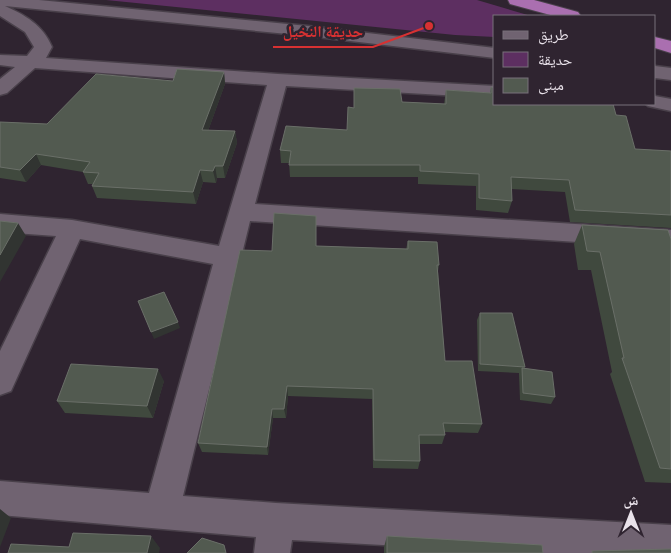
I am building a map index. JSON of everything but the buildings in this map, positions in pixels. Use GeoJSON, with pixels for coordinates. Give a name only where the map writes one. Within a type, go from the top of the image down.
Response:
{"type":"FeatureCollection","features":[{"type":"Feature","properties":{"kind":"highway"},"geometry":{"type":"LineString","coordinates":[[516,0],[568,15]]}},
{"type":"Feature","properties":{"kind":"highway"},"geometry":{"type":"LineString","coordinates":[[656,42],[671,47]]}},
{"type":"Feature","properties":{"kind":"street"},"geometry":{"type":"LineString","coordinates":[[0,1],[318,32],[493,53]]}},
{"type":"Feature","properties":{"kind":"street"},"geometry":{"type":"LineString","coordinates":[[0,10],[24,23],[40,36],[43,47],[39,55],[0,89]]}},
{"type":"Feature","properties":{"kind":"street"},"geometry":{"type":"LineString","coordinates":[[0,60],[278,80],[493,92]]}},
{"type":"Feature","properties":{"kind":"street"},"geometry":{"type":"LineString","coordinates":[[656,72],[671,74]]}},
{"type":"Feature","properties":{"kind":"street"},"geometry":{"type":"LineString","coordinates":[[160,512],[228,257],[278,80]]}},
{"type":"Feature","properties":{"kind":"street"},"geometry":{"type":"LineString","coordinates":[[656,102],[671,105]]}},
{"type":"Feature","properties":{"kind":"street"},"geometry":{"type":"LineString","coordinates":[[242,212],[668,245]]}},
{"type":"Feature","properties":{"kind":"street"},"geometry":{"type":"LineString","coordinates":[[0,223],[72,229],[228,257]]}},
{"type":"Feature","properties":{"kind":"street"},"geometry":{"type":"LineString","coordinates":[[0,382],[72,229]]}},
{"type":"Feature","properties":{"kind":"street"},"geometry":{"type":"LineString","coordinates":[[0,498],[160,512],[274,537],[671,543]]}},
{"type":"Feature","properties":{"kind":"green space"},"geometry":{"type":"Polygon","coordinates":[[[106,0],[477,0],[528,15],[493,15],[493,37],[455,35],[106,0]]]}},
{"type":"Feature","properties":{"kind":"place","name":"حديقة النخيل"},"geometry":{"type":"Point","coordinates":[429,26]}}]}
